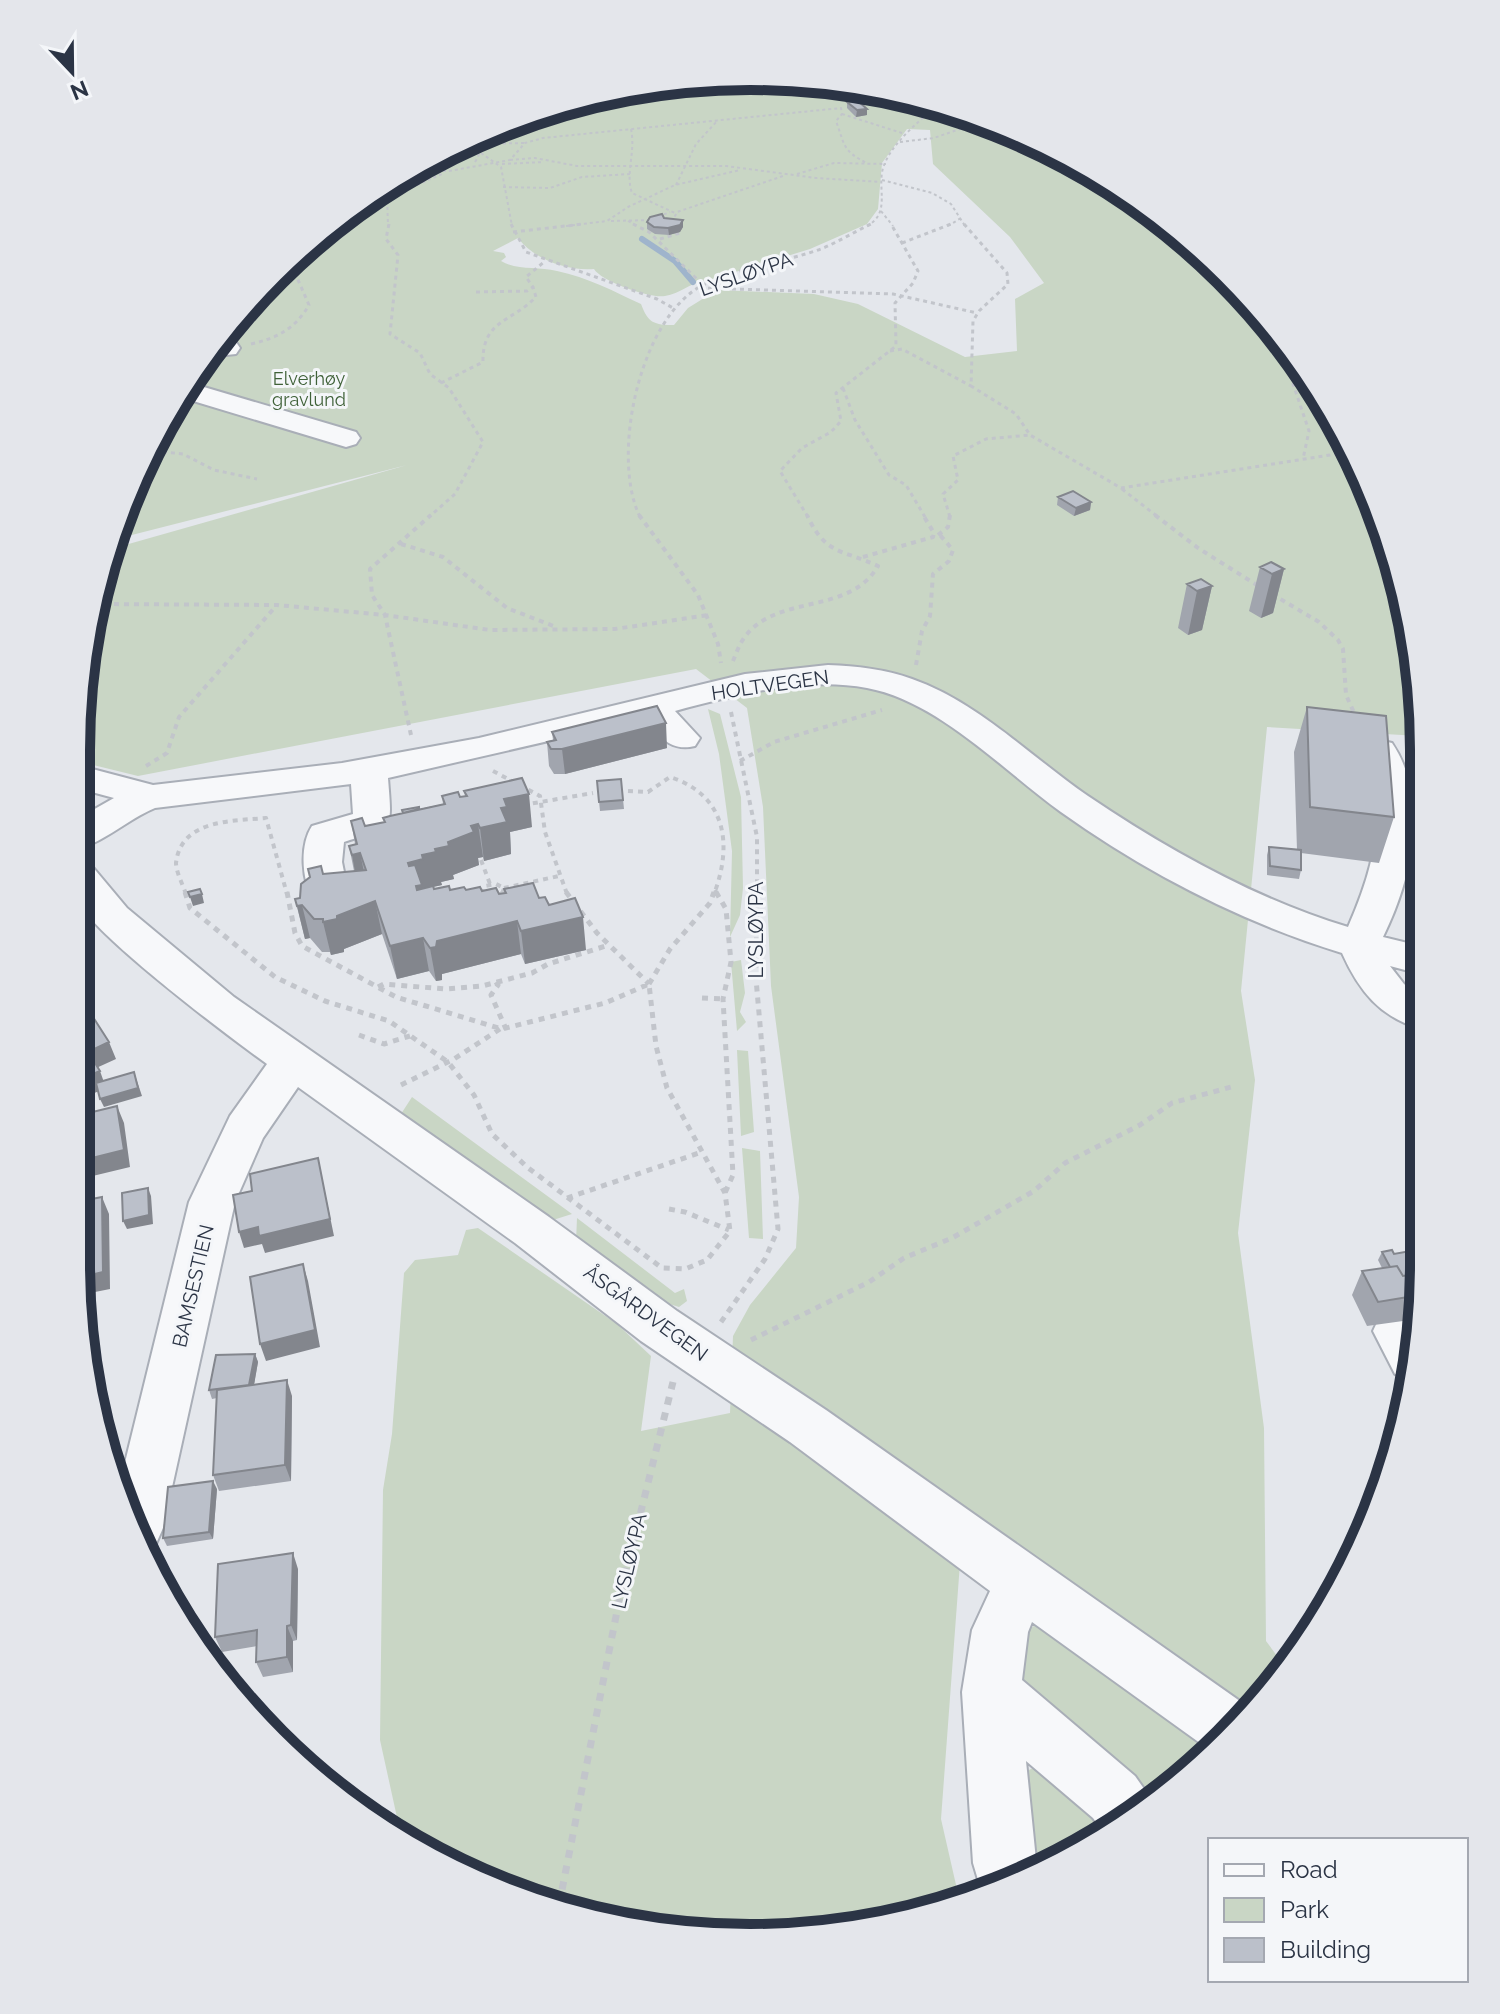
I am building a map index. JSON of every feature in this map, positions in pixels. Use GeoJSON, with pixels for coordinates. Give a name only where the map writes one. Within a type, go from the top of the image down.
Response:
{"type":"FeatureCollection","features":[{"type":"Feature","properties":{"kind":"street"},"geometry":{"type":"LineString","coordinates":[[195,392],[346,438]]}},
{"type":"Feature","properties":{"kind":"street","name":"HOLTVEGEN"},"geometry":{"type":"LineString","coordinates":[[90,780],[134,792],[369,770],[477,749],[651,706],[725,682],[830,675],[867,677],[896,684],[951,714],[1126,839],[1217,890],[1310,929],[1410,957]]}},
{"type":"Feature","properties":{"kind":"street"},"geometry":{"type":"LineString","coordinates":[[651,706],[682,738]]}},
{"type":"Feature","properties":{"kind":"street"},"geometry":{"type":"LineString","coordinates":[[1379,751],[1394,804],[1392,850],[1373,917],[1359,944],[1373,976],[1406,1005],[1402,1021],[1410,1032]]}},
{"type":"Feature","properties":{"kind":"street"},"geometry":{"type":"LineString","coordinates":[[328,892],[323,862],[325,835],[372,821],[369,770]]}},
{"type":"Feature","properties":{"kind":"street","name":"HOLTVEGEN"},"geometry":{"type":"LineString","coordinates":[[90,829],[121,809],[134,792]]}},
{"type":"Feature","properties":{"kind":"street","name":"ÅSGÅRDVEGEN"},"geometry":{"type":"LineString","coordinates":[[90,890],[113,917],[151,952],[219,1008],[703,1342],[808,1426],[1223,1724]]}},
{"type":"Feature","properties":{"kind":"street","name":"BAMSESTIEN"},"geometry":{"type":"LineString","coordinates":[[139,1515],[212,1202],[235,1147],[273,1086],[294,1062]]}},
{"type":"Feature","properties":{"kind":"street"},"geometry":{"type":"LineString","coordinates":[[1007,1872],[991,1692],[1000,1630],[1023,1582]]}},
{"type":"Feature","properties":{"kind":"street"},"geometry":{"type":"LineString","coordinates":[[991,1692],[1114,1797],[1123,1809]]}},
{"type":"Feature","properties":{"kind":"path"},"geometry":{"type":"LineString","coordinates":[[489,144],[525,143],[543,138],[841,108],[842,114]]}},
{"type":"Feature","properties":{"kind":"path"},"geometry":{"type":"LineString","coordinates":[[842,114],[906,134]]}},
{"type":"Feature","properties":{"kind":"path"},"geometry":{"type":"LineString","coordinates":[[842,114],[836,121],[838,136],[846,151],[867,163]]}},
{"type":"Feature","properties":{"kind":"path"},"geometry":{"type":"LineString","coordinates":[[725,682],[744,639],[765,619],[786,609],[846,594],[873,579],[878,566],[863,557],[831,549],[814,531],[796,495],[784,485],[780,471],[802,448],[831,432],[841,421],[835,398],[885,352],[896,346],[895,303],[913,283],[918,271],[881,211],[882,181],[886,164],[899,142],[927,114]]}},
{"type":"Feature","properties":{"kind":"path"},"geometry":{"type":"LineString","coordinates":[[675,185],[687,166],[693,147],[714,128],[718,120]]}},
{"type":"Feature","properties":{"kind":"path"},"geometry":{"type":"LineString","coordinates":[[899,142],[934,138],[966,127]]}},
{"type":"Feature","properties":{"kind":"path"},"geometry":{"type":"LineString","coordinates":[[631,129],[635,147],[630,174],[632,193],[677,214],[713,202],[748,185],[823,165],[886,164]]}},
{"type":"Feature","properties":{"kind":"path"},"geometry":{"type":"LineString","coordinates":[[510,160],[525,143]]}},
{"type":"Feature","properties":{"kind":"path"},"geometry":{"type":"LineString","coordinates":[[475,164],[481,153],[480,148]]}},
{"type":"Feature","properties":{"kind":"path"},"geometry":{"type":"LineString","coordinates":[[481,153],[496,164],[513,232],[526,252],[657,299],[673,308]]}},
{"type":"Feature","properties":{"kind":"path"},"geometry":{"type":"LineString","coordinates":[[496,164],[525,157],[577,166],[750,169],[788,175],[882,181],[938,195],[951,204],[1007,273],[1008,284],[999,297],[977,313],[971,325],[971,386]]}},
{"type":"Feature","properties":{"kind":"path"},"geometry":{"type":"LineString","coordinates":[[397,192],[475,164],[549,161]]}},
{"type":"Feature","properties":{"kind":"path"},"geometry":{"type":"LineString","coordinates":[[607,221],[675,185],[750,169]]}},
{"type":"Feature","properties":{"kind":"path"},"geometry":{"type":"LineString","coordinates":[[433,171],[449,171]]}},
{"type":"Feature","properties":{"kind":"path"},"geometry":{"type":"LineString","coordinates":[[503,187],[550,188],[582,177],[630,174]]}},
{"type":"Feature","properties":{"kind":"path"},"geometry":{"type":"LineString","coordinates":[[387,198],[389,222],[386,239],[398,255],[390,334],[420,353],[430,374],[449,388],[483,442],[455,494],[370,569],[372,595],[385,615],[416,761]]}},
{"type":"Feature","properties":{"kind":"path","name":"LYSLØYPA"},"geometry":{"type":"LineString","coordinates":[[561,1896],[620,1596],[674,1380],[765,1259],[778,1229],[756,979],[757,837],[718,644],[708,615],[698,595],[635,512],[627,480],[630,411],[635,388],[673,308],[701,286],[834,243],[871,224],[881,211]]}},
{"type":"Feature","properties":{"kind":"path"},"geometry":{"type":"LineString","coordinates":[[513,232],[607,221],[650,220],[671,212]]}},
{"type":"Feature","properties":{"kind":"path"},"geometry":{"type":"LineString","coordinates":[[672,222],[677,214]]}},
{"type":"Feature","properties":{"kind":"path"},"geometry":{"type":"LineString","coordinates":[[902,243],[941,230],[961,218]]}},
{"type":"Feature","properties":{"kind":"path"},"geometry":{"type":"LineString","coordinates":[[628,221],[660,239],[687,266],[701,286],[900,295],[977,313]]}},
{"type":"Feature","properties":{"kind":"path"},"geometry":{"type":"LineString","coordinates":[[660,239],[680,233]]}},
{"type":"Feature","properties":{"kind":"path"},"geometry":{"type":"LineString","coordinates":[[441,383],[483,362],[481,344],[487,333],[529,306],[536,297],[526,277],[545,261]]}},
{"type":"Feature","properties":{"kind":"path"},"geometry":{"type":"LineString","coordinates":[[225,349],[284,335],[303,318],[309,305],[295,272]]}},
{"type":"Feature","properties":{"kind":"path"},"geometry":{"type":"LineString","coordinates":[[476,292],[520,293],[533,287]]}},
{"type":"Feature","properties":{"kind":"path"},"geometry":{"type":"LineString","coordinates":[[885,352],[902,349],[1016,414],[1030,435],[1121,488],[1198,548],[1332,631],[1343,649],[1346,695],[1370,746],[1379,751]]}},
{"type":"Feature","properties":{"kind":"path"},"geometry":{"type":"LineString","coordinates":[[1291,372],[1309,431],[1303,459]]}},
{"type":"Feature","properties":{"kind":"path"},"geometry":{"type":"LineString","coordinates":[[843,388],[855,420],[889,475],[906,485],[922,515],[932,524],[933,537]]}},
{"type":"Feature","properties":{"kind":"path"},"geometry":{"type":"LineString","coordinates":[[863,557],[944,533],[950,526],[951,516],[943,494],[958,480],[953,456],[986,439],[1030,435]]}},
{"type":"Feature","properties":{"kind":"path"},"geometry":{"type":"LineString","coordinates":[[161,452],[183,454],[214,470],[257,479]]}},
{"type":"Feature","properties":{"kind":"path"},"geometry":{"type":"LineString","coordinates":[[1121,488],[1340,453]]}},
{"type":"Feature","properties":{"kind":"path"},"geometry":{"type":"LineString","coordinates":[[400,544],[443,557],[507,608],[561,629]]}},
{"type":"Feature","properties":{"kind":"path"},"geometry":{"type":"LineString","coordinates":[[107,604],[277,605],[385,615],[490,630],[615,629],[708,615]]}},
{"type":"Feature","properties":{"kind":"path"},"geometry":{"type":"LineString","coordinates":[[134,792],[167,753],[179,717],[277,605]]}},
{"type":"Feature","properties":{"kind":"path"},"geometry":{"type":"LineString","coordinates":[[477,749],[485,766],[528,787],[542,800],[546,811],[543,820],[559,876],[571,901],[609,945],[649,984],[656,1046],[667,1088],[725,1193],[730,1231],[707,1260],[685,1269],[662,1268],[638,1253],[527,1167],[492,1134],[474,1095],[448,1062],[389,1021],[325,1001],[275,977],[190,908],[176,864],[187,837],[210,824],[266,818],[285,881],[295,933],[302,946],[418,1005],[504,1029]]}},
{"type":"Feature","properties":{"kind":"path"},"geometry":{"type":"LineString","coordinates":[[401,1085],[504,1029],[605,1003],[649,984],[670,949],[710,903],[719,880],[722,833],[719,816],[705,794],[689,783],[670,777],[648,792],[628,791]]}},
{"type":"Feature","properties":{"kind":"path"},"geometry":{"type":"LineString","coordinates":[[510,809],[542,800],[593,793]]}},
{"type":"Feature","properties":{"kind":"path"},"geometry":{"type":"LineString","coordinates":[[481,860],[490,884]]}},
{"type":"Feature","properties":{"kind":"path"},"geometry":{"type":"LineString","coordinates":[[490,884],[504,888],[559,876]]}},
{"type":"Feature","properties":{"kind":"path"},"geometry":{"type":"LineString","coordinates":[[490,884],[479,895],[495,898],[504,892],[504,888]]}},
{"type":"Feature","properties":{"kind":"path"},"geometry":{"type":"LineString","coordinates":[[715,889],[726,909],[731,962],[723,999],[733,1175],[725,1193]]}},
{"type":"Feature","properties":{"kind":"path"},"geometry":{"type":"LineString","coordinates":[[495,898],[501,912]]}},
{"type":"Feature","properties":{"kind":"path"},"geometry":{"type":"LineString","coordinates":[[378,987],[404,984],[445,989],[482,986],[513,973],[532,973],[548,964],[609,945]]}},
{"type":"Feature","properties":{"kind":"path"},"geometry":{"type":"LineString","coordinates":[[496,982],[498,985],[491,995],[504,1029]]}},
{"type":"Feature","properties":{"kind":"path"},"geometry":{"type":"LineString","coordinates":[[702,998],[723,999]]}},
{"type":"Feature","properties":{"kind":"path"},"geometry":{"type":"LineString","coordinates":[[359,1035],[371,1044],[384,1045],[411,1036]]}},
{"type":"Feature","properties":{"kind":"path"},"geometry":{"type":"LineString","coordinates":[[703,1342],[749,1341],[783,1327],[869,1282],[904,1258],[952,1238],[1034,1191],[1065,1163],[1140,1125],[1172,1103],[1235,1086]]}},
{"type":"Feature","properties":{"kind":"path"},"geometry":{"type":"LineString","coordinates":[[567,1198],[702,1152]]}},
{"type":"Feature","properties":{"kind":"path"},"geometry":{"type":"LineString","coordinates":[[669,1209],[699,1216],[730,1231]]}},
{"type":"Feature","properties":{"kind":"green space","name":"Elverhøy gravlund"},"geometry":{"type":"Polygon","coordinates":[[[707,91],[793,91],[921,112],[1003,140],[1080,178],[1152,226],[1217,283],[1274,348],[1322,420],[1360,497],[1388,579],[1397,621],[1409,707],[1410,735],[1267,727],[1241,991],[1255,1080],[1238,1233],[1264,1428],[1266,1641],[1279,1659],[1236,1710],[960,1563],[941,1819],[957,1890],[879,1911],[793,1923],[707,1923],[664,1918],[579,1902],[538,1889],[458,1856],[398,1822],[380,1740],[383,1490],[392,1434],[404,1273],[415,1260],[458,1255],[466,1230],[478,1228],[617,1324],[651,1356],[641,1431],[730,1413],[733,1336],[750,1305],[796,1248],[799,1197],[771,986],[763,807],[747,708],[696,669],[138,776],[90,764],[91,707],[96,664],[112,579],[123,546],[407,465],[126,537],[140,497],[178,420],[226,348],[283,283],[348,226],[383,201],[420,178],[497,140],[579,112],[707,91]],[[907,129],[882,163],[878,209],[867,224],[810,249],[695,283],[670,295],[638,292],[606,279],[594,269],[573,268],[552,262],[533,252],[518,238],[493,251],[504,253],[506,257],[501,261],[508,264],[557,271],[600,285],[641,304],[649,319],[661,324],[674,325],[688,308],[717,290],[814,294],[858,304],[965,357],[1017,351],[1015,299],[1044,283],[1010,237],[933,164],[930,130],[907,129]]]}},
{"type":"Feature","properties":{"kind":"green space"},"geometry":{"type":"Polygon","coordinates":[[[708,709],[720,714],[741,797],[743,888],[740,915],[730,937],[732,851],[719,754],[708,709]]]}},
{"type":"Feature","properties":{"kind":"green space"},"geometry":{"type":"Polygon","coordinates":[[[741,960],[745,993],[740,1012],[746,1022],[737,1031],[731,962],[741,960]]]}},
{"type":"Feature","properties":{"kind":"green space"},"geometry":{"type":"Polygon","coordinates":[[[737,1050],[748,1051],[754,1132],[741,1136],[737,1050]]]}},
{"type":"Feature","properties":{"kind":"green space"},"geometry":{"type":"Polygon","coordinates":[[[412,1097],[572,1214],[553,1220],[401,1114],[412,1097]]]}},
{"type":"Feature","properties":{"kind":"green space"},"geometry":{"type":"Polygon","coordinates":[[[742,1148],[760,1151],[763,1239],[749,1238],[742,1148]]]}},
{"type":"Feature","properties":{"kind":"green space"},"geometry":{"type":"Polygon","coordinates":[[[577,1218],[675,1293],[684,1289],[687,1301],[679,1307],[660,1301],[650,1289],[576,1242],[577,1218]]]}},
{"type":"Feature","properties":{"kind":"green space"},"geometry":{"type":"Polygon","coordinates":[[[1045,1620],[1209,1738],[1135,1800],[1017,1686],[1025,1631],[1045,1620]]]}},
{"type":"Feature","properties":{"kind":"green space"},"geometry":{"type":"Polygon","coordinates":[[[1041,1764],[1111,1816],[1030,1862],[1023,1773],[1041,1764]]]}},
{"type":"Feature","properties":{"kind":"building"},"geometry":{"type":"Polygon","coordinates":[[[858,101],[867,109],[857,110],[847,102],[858,101]]]}},
{"type":"Feature","properties":{"kind":"building"},"geometry":{"type":"Polygon","coordinates":[[[662,214],[664,218],[683,220],[680,225],[668,228],[654,227],[647,222],[650,217],[662,214]]]}},
{"type":"Feature","properties":{"kind":"building"},"geometry":{"type":"Polygon","coordinates":[[[1073,491],[1091,502],[1076,508],[1058,497],[1073,491]]]}},
{"type":"Feature","properties":{"kind":"building"},"geometry":{"type":"Polygon","coordinates":[[[1271,562],[1284,569],[1272,574],[1260,567],[1271,562]]]}},
{"type":"Feature","properties":{"kind":"building"},"geometry":{"type":"Polygon","coordinates":[[[1201,579],[1212,586],[1197,591],[1187,584],[1201,579]]]}},
{"type":"Feature","properties":{"kind":"building"},"geometry":{"type":"Polygon","coordinates":[[[657,706],[666,723],[562,749],[551,749],[547,742],[556,740],[552,732],[657,706]]]}},
{"type":"Feature","properties":{"kind":"building"},"geometry":{"type":"Polygon","coordinates":[[[1307,707],[1386,716],[1394,817],[1310,807],[1307,707]]]}},
{"type":"Feature","properties":{"kind":"building"},"geometry":{"type":"Polygon","coordinates":[[[522,778],[529,794],[504,799],[507,807],[501,808],[507,822],[480,828],[478,824],[471,826],[474,832],[448,842],[449,846],[435,849],[436,852],[422,855],[423,859],[408,863],[409,866],[415,865],[422,885],[416,886],[417,890],[433,886],[434,889],[449,886],[450,890],[480,887],[482,891],[496,888],[499,894],[506,893],[504,889],[533,883],[539,898],[545,897],[549,905],[575,898],[583,917],[521,931],[517,921],[437,941],[436,947],[430,948],[423,938],[390,946],[375,901],[337,916],[337,919],[323,922],[323,919],[314,919],[302,905],[297,906],[295,899],[300,898],[301,884],[310,877],[308,869],[321,866],[323,874],[366,870],[360,853],[352,855],[349,846],[357,844],[351,821],[362,818],[365,826],[385,822],[383,818],[445,804],[442,796],[458,792],[460,797],[467,796],[464,791],[522,778]]]}},
{"type":"Feature","properties":{"kind":"building"},"geometry":{"type":"Polygon","coordinates":[[[621,779],[623,800],[599,802],[597,781],[621,779]]]}},
{"type":"Feature","properties":{"kind":"building"},"geometry":{"type":"Polygon","coordinates":[[[419,807],[403,813],[402,810],[419,807]]]}},
{"type":"Feature","properties":{"kind":"building"},"geometry":{"type":"Polygon","coordinates":[[[1269,847],[1301,850],[1301,870],[1270,866],[1269,847]]]}},
{"type":"Feature","properties":{"kind":"building"},"geometry":{"type":"Polygon","coordinates":[[[200,889],[202,894],[190,897],[188,892],[200,889]]]}},
{"type":"Feature","properties":{"kind":"building"},"geometry":{"type":"Polygon","coordinates":[[[93,1017],[109,1042],[90,1051],[90,1018],[93,1017]]]}},
{"type":"Feature","properties":{"kind":"building"},"geometry":{"type":"Polygon","coordinates":[[[90,1055],[100,1071],[90,1075],[90,1055]]]}},
{"type":"Feature","properties":{"kind":"building"},"geometry":{"type":"Polygon","coordinates":[[[134,1072],[138,1088],[100,1099],[96,1083],[134,1072]]]}},
{"type":"Feature","properties":{"kind":"building"},"geometry":{"type":"Polygon","coordinates":[[[117,1106],[124,1150],[90,1158],[90,1113],[117,1106]]]}},
{"type":"Feature","properties":{"kind":"building"},"geometry":{"type":"Polygon","coordinates":[[[318,1158],[330,1219],[259,1236],[258,1227],[239,1232],[233,1195],[252,1191],[250,1174],[318,1158]]]}},
{"type":"Feature","properties":{"kind":"building"},"geometry":{"type":"Polygon","coordinates":[[[148,1188],[149,1215],[123,1221],[122,1193],[148,1188]]]}},
{"type":"Feature","properties":{"kind":"building"},"geometry":{"type":"Polygon","coordinates":[[[102,1197],[103,1272],[90,1275],[90,1264],[90,1199],[102,1197]]]}},
{"type":"Feature","properties":{"kind":"building"},"geometry":{"type":"Polygon","coordinates":[[[1392,1250],[1394,1254],[1410,1251],[1410,1275],[1403,1276],[1397,1266],[1390,1267],[1382,1252],[1392,1250]]]}},
{"type":"Feature","properties":{"kind":"building"},"geometry":{"type":"Polygon","coordinates":[[[303,1264],[315,1330],[260,1344],[250,1277],[303,1264]]]}},
{"type":"Feature","properties":{"kind":"building"},"geometry":{"type":"Polygon","coordinates":[[[1397,1266],[1403,1276],[1410,1275],[1409,1297],[1378,1302],[1362,1271],[1397,1266]]]}},
{"type":"Feature","properties":{"kind":"building"},"geometry":{"type":"Polygon","coordinates":[[[255,1354],[249,1385],[209,1390],[216,1355],[255,1354]]]}},
{"type":"Feature","properties":{"kind":"building"},"geometry":{"type":"Polygon","coordinates":[[[287,1380],[285,1465],[213,1475],[217,1390],[287,1380]]]}},
{"type":"Feature","properties":{"kind":"building"},"geometry":{"type":"Polygon","coordinates":[[[213,1481],[209,1532],[163,1538],[168,1487],[213,1481]]]}},
{"type":"Feature","properties":{"kind":"building"},"geometry":{"type":"Polygon","coordinates":[[[293,1553],[287,1657],[256,1662],[257,1630],[215,1637],[218,1564],[293,1553]]]}},
{"type":"Feature","properties":{"kind":"waterway"},"geometry":{"type":"LineString","coordinates":[[642,239],[675,261],[693,282]]}}]}
